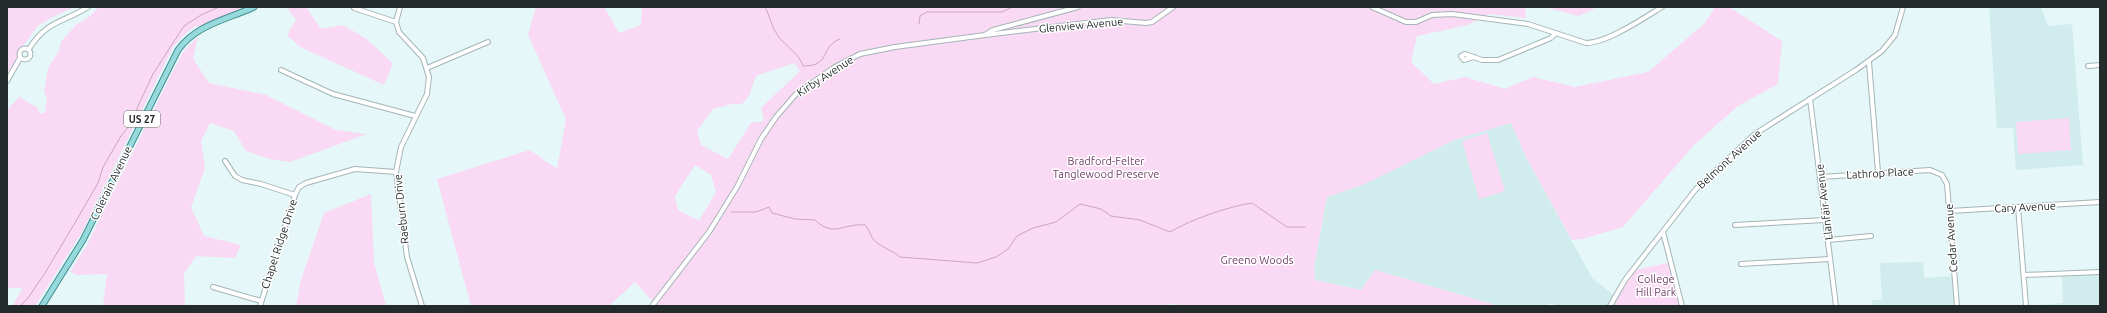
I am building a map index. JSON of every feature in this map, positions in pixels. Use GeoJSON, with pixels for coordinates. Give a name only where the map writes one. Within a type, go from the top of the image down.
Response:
{"type":"FeatureCollection","features":[{"type":"Feature","properties":{"kind":"main road","name":"Colerain Avenue"},"geometry":{"type":"LineString","coordinates":[[42,306],[83,240],[178,50],[189,37],[202,28],[254,7]]}},
{"type":"Feature","properties":{"kind":"street"},"geometry":{"type":"LineString","coordinates":[[7,81],[20,58],[21,51],[29,49],[50,24],[88,7]]}},
{"type":"Feature","properties":{"kind":"street"},"geometry":{"type":"LineString","coordinates":[[354,8],[396,22],[400,7]]}},
{"type":"Feature","properties":{"kind":"street","name":"Kirby Avenue"},"geometry":{"type":"LineString","coordinates":[[652,306],[713,227],[737,187],[761,139],[776,117],[796,94],[835,67],[860,54],[895,47],[985,35],[993,30],[1078,7]]}},
{"type":"Feature","properties":{"kind":"street","name":"Glenview Avenue"},"geometry":{"type":"LineString","coordinates":[[985,35],[1111,20],[1146,23],[1152,22],[1172,7]]}},
{"type":"Feature","properties":{"kind":"street"},"geometry":{"type":"LineString","coordinates":[[1372,7],[1406,22],[1416,22],[1432,15],[1452,14],[1528,24],[1581,43],[1596,42],[1635,23],[1662,7]]}},
{"type":"Feature","properties":{"kind":"street","name":"Belmont Avenue"},"geometry":{"type":"LineString","coordinates":[[1610,306],[1625,280],[1696,189],[1729,156],[1768,124],[1868,62],[1882,51],[1892,41],[1898,28],[1903,7]]}},
{"type":"Feature","properties":{"kind":"street","name":"Raeburn Drive"},"geometry":{"type":"LineString","coordinates":[[396,22],[402,36],[420,53],[427,68],[428,89],[401,147],[396,172],[407,257],[422,306]]}},
{"type":"Feature","properties":{"kind":"street"},"geometry":{"type":"LineString","coordinates":[[1474,57],[1482,60],[1498,60],[1551,38],[1556,34]]}},
{"type":"Feature","properties":{"kind":"street"},"geometry":{"type":"LineString","coordinates":[[427,68],[488,42]]}},
{"type":"Feature","properties":{"kind":"street"},"geometry":{"type":"LineString","coordinates":[[20,58],[28,59],[30,54],[29,49]]}},
{"type":"Feature","properties":{"kind":"street"},"geometry":{"type":"LineString","coordinates":[[1868,62],[1878,172]]}},
{"type":"Feature","properties":{"kind":"street"},"geometry":{"type":"LineString","coordinates":[[2088,66],[2100,65]]}},
{"type":"Feature","properties":{"kind":"street"},"geometry":{"type":"LineString","coordinates":[[281,70],[333,94],[415,116]]}},
{"type":"Feature","properties":{"kind":"street","name":"Llanfair Avenue"},"geometry":{"type":"LineString","coordinates":[[1810,99],[1836,306]]}},
{"type":"Feature","properties":{"kind":"street"},"geometry":{"type":"LineString","coordinates":[[225,161],[235,176],[242,180],[294,195]]}},
{"type":"Feature","properties":{"kind":"street","name":"Chapel Ridge Drive"},"geometry":{"type":"LineString","coordinates":[[260,304],[294,195],[299,188],[306,183],[343,172],[366,170],[396,172]]}},
{"type":"Feature","properties":{"kind":"street","name":"Lathrop Place"},"geometry":{"type":"LineString","coordinates":[[1821,177],[1878,172],[1930,170],[1939,172]]}},
{"type":"Feature","properties":{"kind":"street","name":"Cedar Avenue"},"geometry":{"type":"LineString","coordinates":[[1939,172],[1947,184],[1957,306]]}},
{"type":"Feature","properties":{"kind":"street","name":"Cary Avenue"},"geometry":{"type":"LineString","coordinates":[[1950,211],[2100,202]]}},
{"type":"Feature","properties":{"kind":"street"},"geometry":{"type":"LineString","coordinates":[[2018,207],[2026,306]]}},
{"type":"Feature","properties":{"kind":"street"},"geometry":{"type":"LineString","coordinates":[[1735,225],[1825,220]]}},
{"type":"Feature","properties":{"kind":"street"},"geometry":{"type":"LineString","coordinates":[[1663,232],[1682,306]]}},
{"type":"Feature","properties":{"kind":"street"},"geometry":{"type":"LineString","coordinates":[[1828,240],[1871,236]]}},
{"type":"Feature","properties":{"kind":"street"},"geometry":{"type":"LineString","coordinates":[[1741,264],[1830,259]]}},
{"type":"Feature","properties":{"kind":"street"},"geometry":{"type":"LineString","coordinates":[[2024,275],[2100,272]]}},
{"type":"Feature","properties":{"kind":"street"},"geometry":{"type":"LineString","coordinates":[[213,287],[260,304]]}},
{"type":"Feature","properties":{"kind":"shaded area"},"geometry":{"type":"Polygon","coordinates":[[[1989,7],[2041,7],[2048,26],[2072,24],[2083,165],[2016,170],[2013,128],[1997,128],[1989,7]]]}},
{"type":"Feature","properties":{"kind":"shaded area"},"geometry":{"type":"Polygon","coordinates":[[[1511,123],[1527,159],[1592,278],[1615,296],[1610,306],[1558,306],[1553,303],[1542,306],[1499,306],[1375,270],[1361,290],[1312,279],[1327,197],[1365,184],[1454,140],[1511,123]]]}},
{"type":"Feature","properties":{"kind":"shaded area"},"geometry":{"type":"Polygon","coordinates":[[[1923,262],[1924,278],[1954,276],[1957,306],[1873,306],[1872,300],[1882,300],[1880,263],[1923,262]]]}},
{"type":"Feature","properties":{"kind":"shaded area"},"geometry":{"type":"Polygon","coordinates":[[[2100,272],[2100,306],[2026,306],[2063,303],[2062,274],[2100,272]]]}},
{"type":"Feature","properties":{"kind":"green space"},"geometry":{"type":"Polygon","coordinates":[[[7,7],[75,7],[39,25],[19,51],[16,61],[7,74],[7,7]]]}},
{"type":"Feature","properties":{"kind":"green space"},"geometry":{"type":"Polygon","coordinates":[[[99,7],[254,7],[202,28],[195,26],[173,47],[81,234],[35,306],[12,306],[23,288],[7,288],[7,110],[19,97],[38,108],[39,113],[45,113],[47,97],[44,92],[48,68],[59,51],[61,42],[76,25],[89,17],[99,7]]]}},
{"type":"Feature","properties":{"kind":"green space"},"geometry":{"type":"Polygon","coordinates":[[[287,7],[306,7],[321,29],[343,25],[365,38],[393,63],[384,85],[300,47],[287,35],[296,20],[287,7]]]}},
{"type":"Feature","properties":{"kind":"green space"},"geometry":{"type":"Polygon","coordinates":[[[536,7],[604,7],[619,33],[641,25],[642,7],[1525,7],[1526,18],[1489,14],[1468,25],[1417,36],[1411,62],[1434,84],[1465,77],[1505,89],[1533,77],[1575,87],[1648,72],[1704,24],[1715,7],[1729,7],[1782,41],[1778,84],[1738,106],[1694,145],[1623,227],[1582,239],[1572,240],[1527,159],[1511,123],[1454,140],[1365,184],[1327,197],[1314,267],[1315,280],[1361,290],[1375,270],[1499,306],[1185,306],[1176,304],[1148,306],[657,306],[635,282],[609,306],[471,306],[437,179],[530,150],[557,169],[566,119],[528,35],[536,7]],[[794,63],[756,76],[749,96],[742,104],[732,104],[713,109],[697,131],[701,145],[728,159],[751,123],[764,121],[761,108],[800,71],[794,63]],[[695,165],[675,196],[678,210],[699,221],[716,192],[711,175],[695,165]]]}},
{"type":"Feature","properties":{"kind":"green space"},"geometry":{"type":"Polygon","coordinates":[[[1544,7],[1597,7],[1579,16],[1544,7]]]}},
{"type":"Feature","properties":{"kind":"green space"},"geometry":{"type":"Polygon","coordinates":[[[198,37],[193,59],[209,83],[266,95],[336,130],[367,134],[290,162],[270,159],[246,151],[234,131],[210,123],[201,141],[205,168],[191,207],[204,236],[241,245],[235,258],[196,256],[184,274],[185,306],[103,306],[107,274],[77,275],[70,272],[87,245],[185,49],[198,37]]]}},
{"type":"Feature","properties":{"kind":"green space"},"geometry":{"type":"Polygon","coordinates":[[[2069,118],[2071,150],[2018,154],[2016,122],[2069,118]]]}},
{"type":"Feature","properties":{"kind":"green space"},"geometry":{"type":"Polygon","coordinates":[[[1487,133],[1505,191],[1479,199],[1462,141],[1487,133]]]}},
{"type":"Feature","properties":{"kind":"green space"},"geometry":{"type":"Polygon","coordinates":[[[371,194],[374,262],[386,306],[296,306],[301,280],[324,213],[371,194]]]}},
{"type":"Feature","properties":{"kind":"green space","name":"College Hill Park"},"geometry":{"type":"Polygon","coordinates":[[[1671,262],[1682,306],[1610,306],[1632,271],[1671,262]]]}},
{"type":"Feature","properties":{"kind":"waterway"},"geometry":{"type":"LineString","coordinates":[[20,306],[28,298],[45,273],[79,216],[98,183],[103,167],[121,136],[133,121],[138,106],[153,74],[184,26],[201,15],[219,7]]}},
{"type":"Feature","properties":{"kind":"waterway"},"geometry":{"type":"LineString","coordinates":[[765,7],[776,33],[781,40],[799,57],[803,66],[818,63],[822,60],[829,47],[840,39]]}},
{"type":"Feature","properties":{"kind":"waterway"},"geometry":{"type":"LineString","coordinates":[[919,24],[920,16],[927,12],[1002,12],[1012,7]]}},
{"type":"Feature","properties":{"kind":"waterway"},"geometry":{"type":"LineString","coordinates":[[731,212],[756,212],[769,207],[772,213],[795,219],[815,220],[822,225],[833,229],[865,225],[876,242],[900,257],[977,263],[996,257],[1008,249],[1017,236],[1033,228],[1056,222],[1080,204],[1101,209],[1111,216],[1140,220],[1170,232],[1210,214],[1252,203],[1287,227],[1305,227]]}},
{"type":"Feature","properties":{"kind":"park label","name":"Bradford-Felter Tanglewood Preserve"},"geometry":{"type":"Point","coordinates":[1106,167]}},
{"type":"Feature","properties":{"kind":"park label","name":"Greeno Woods"},"geometry":{"type":"Point","coordinates":[1257,260]}}]}
